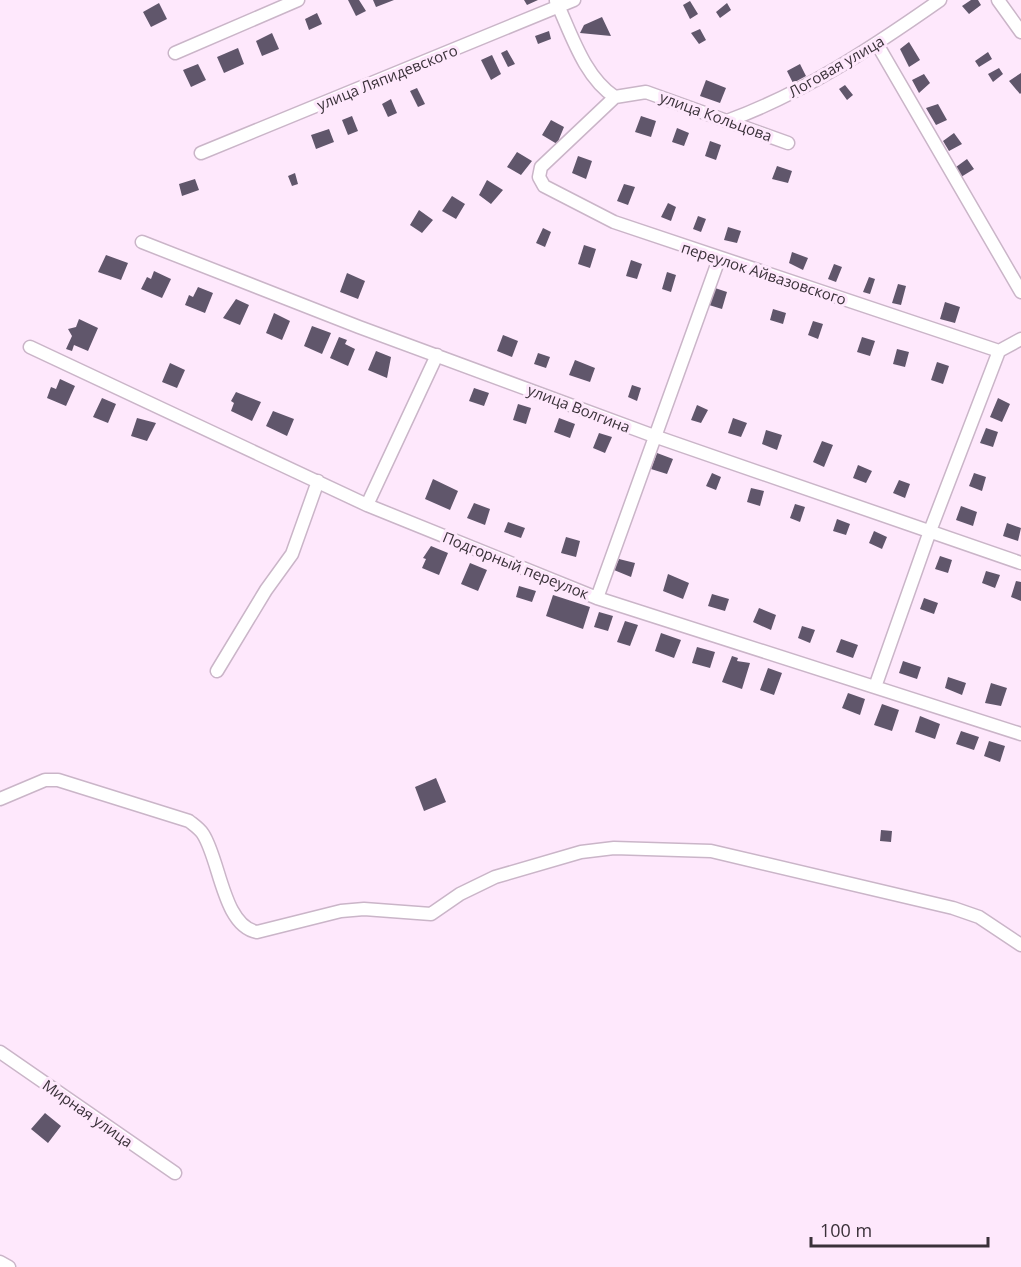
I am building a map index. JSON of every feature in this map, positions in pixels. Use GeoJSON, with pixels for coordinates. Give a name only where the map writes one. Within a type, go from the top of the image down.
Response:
{"type":"FeatureCollection","features":[{"type":"Feature","properties":{"kind":"street"},"geometry":{"type":"LineString","coordinates":[[175,53],[298,0]]}},
{"type":"Feature","properties":{"kind":"street","name":"улица Ляпидевского"},"geometry":{"type":"LineString","coordinates":[[201,153],[557,3],[574,0]]}},
{"type":"Feature","properties":{"kind":"street","name":"Логовая улица"},"geometry":{"type":"LineString","coordinates":[[727,121],[756,110],[807,85],[877,44],[940,0]]}},
{"type":"Feature","properties":{"kind":"street"},"geometry":{"type":"LineString","coordinates":[[998,0],[1021,32]]}},
{"type":"Feature","properties":{"kind":"street"},"geometry":{"type":"LineString","coordinates":[[557,3],[588,69],[597,82],[615,97]]}},
{"type":"Feature","properties":{"kind":"street"},"geometry":{"type":"LineString","coordinates":[[877,44],[1021,292]]}},
{"type":"Feature","properties":{"kind":"street","name":"улица Кольцова"},"geometry":{"type":"LineString","coordinates":[[615,97],[646,92],[788,143]]}},
{"type":"Feature","properties":{"kind":"street","name":"переулок Айвазовского"},"geometry":{"type":"LineString","coordinates":[[615,97],[541,168],[539,177],[544,186],[614,222],[999,351]]}},
{"type":"Feature","properties":{"kind":"street","name":"улица Волгина"},"geometry":{"type":"LineString","coordinates":[[142,242],[654,436],[1021,562]]}},
{"type":"Feature","properties":{"kind":"street"},"geometry":{"type":"LineString","coordinates":[[597,598],[719,259]]}},
{"type":"Feature","properties":{"kind":"street"},"geometry":{"type":"LineString","coordinates":[[875,687],[930,531],[999,351],[1021,339]]}},
{"type":"Feature","properties":{"kind":"street","name":"Подгорный переулок"},"geometry":{"type":"LineString","coordinates":[[30,347],[367,505],[597,598],[1021,734]]}},
{"type":"Feature","properties":{"kind":"street"},"geometry":{"type":"LineString","coordinates":[[367,505],[437,355]]}},
{"type":"Feature","properties":{"kind":"street"},"geometry":{"type":"LineString","coordinates":[[217,671],[266,590],[292,554],[318,481]]}},
{"type":"Feature","properties":{"kind":"street"},"geometry":{"type":"LineString","coordinates":[[0,800],[45,780],[58,780],[189,821],[201,831],[209,844],[237,920],[250,930],[257,932],[341,911],[364,909],[431,914],[470,889],[495,877],[581,852],[614,848],[711,851],[953,908],[979,917],[1021,945]]}},
{"type":"Feature","properties":{"kind":"street","name":"Мирная улица"},"geometry":{"type":"LineString","coordinates":[[0,1052],[175,1173]]}},
{"type":"Feature","properties":{"kind":"street"},"geometry":{"type":"LineString","coordinates":[[0,1262],[9,1267]]}},
{"type":"Feature","properties":{"kind":"building"},"geometry":{"type":"Polygon","coordinates":[[[348,0],[359,0],[366,11],[356,16],[348,0]]]}},
{"type":"Feature","properties":{"kind":"building"},"geometry":{"type":"Polygon","coordinates":[[[373,0],[394,0],[376,7],[373,0]]]}},
{"type":"Feature","properties":{"kind":"building"},"geometry":{"type":"Polygon","coordinates":[[[524,0],[538,0],[527,5],[524,0]]]}},
{"type":"Feature","properties":{"kind":"building"},"geometry":{"type":"Polygon","coordinates":[[[971,0],[978,0],[981,5],[969,14],[962,6],[971,0]]]}},
{"type":"Feature","properties":{"kind":"building"},"geometry":{"type":"Polygon","coordinates":[[[690,1],[698,14],[690,19],[683,5],[690,1]]]}},
{"type":"Feature","properties":{"kind":"building"},"geometry":{"type":"Polygon","coordinates":[[[159,3],[167,19],[151,27],[143,12],[159,3]]]}},
{"type":"Feature","properties":{"kind":"building"},"geometry":{"type":"Polygon","coordinates":[[[727,3],[731,10],[720,18],[716,12],[727,3]]]}},
{"type":"Feature","properties":{"kind":"building"},"geometry":{"type":"Polygon","coordinates":[[[317,13],[322,24],[309,30],[305,19],[317,13]]]}},
{"type":"Feature","properties":{"kind":"building"},"geometry":{"type":"Polygon","coordinates":[[[602,17],[611,36],[580,33],[584,25],[602,17]]]}},
{"type":"Feature","properties":{"kind":"building"},"geometry":{"type":"Polygon","coordinates":[[[700,29],[706,40],[699,44],[691,33],[700,29]]]}},
{"type":"Feature","properties":{"kind":"building"},"geometry":{"type":"Polygon","coordinates":[[[549,31],[551,39],[538,44],[535,36],[549,31]]]}},
{"type":"Feature","properties":{"kind":"building"},"geometry":{"type":"Polygon","coordinates":[[[272,33],[279,49],[262,56],[256,41],[272,33]]]}},
{"type":"Feature","properties":{"kind":"building"},"geometry":{"type":"Polygon","coordinates":[[[909,42],[920,60],[909,67],[900,49],[909,42]]]}},
{"type":"Feature","properties":{"kind":"building"},"geometry":{"type":"Polygon","coordinates":[[[238,48],[244,64],[224,73],[217,57],[238,48]]]}},
{"type":"Feature","properties":{"kind":"building"},"geometry":{"type":"Polygon","coordinates":[[[507,50],[515,64],[508,67],[501,53],[507,50]]]}},
{"type":"Feature","properties":{"kind":"building"},"geometry":{"type":"Polygon","coordinates":[[[988,52],[992,59],[979,67],[975,61],[988,52]]]}},
{"type":"Feature","properties":{"kind":"building"},"geometry":{"type":"Polygon","coordinates":[[[492,55],[501,74],[491,80],[481,60],[492,55]]]}},
{"type":"Feature","properties":{"kind":"building"},"geometry":{"type":"Polygon","coordinates":[[[198,64],[206,80],[191,87],[183,70],[198,64]]]}},
{"type":"Feature","properties":{"kind":"building"},"geometry":{"type":"Polygon","coordinates":[[[800,64],[806,76],[793,83],[787,71],[800,64]]]}},
{"type":"Feature","properties":{"kind":"building"},"geometry":{"type":"Polygon","coordinates":[[[999,68],[1003,74],[993,82],[988,74],[999,68]]]}},
{"type":"Feature","properties":{"kind":"building"},"geometry":{"type":"Polygon","coordinates":[[[1021,73],[1021,93],[1020,94],[1009,81],[1021,73]]]}},
{"type":"Feature","properties":{"kind":"building"},"geometry":{"type":"Polygon","coordinates":[[[924,74],[930,83],[919,93],[912,80],[924,74]]]}},
{"type":"Feature","properties":{"kind":"building"},"geometry":{"type":"Polygon","coordinates":[[[706,80],[726,88],[720,103],[700,96],[706,80]]]}},
{"type":"Feature","properties":{"kind":"building"},"geometry":{"type":"Polygon","coordinates":[[[845,85],[853,95],[847,100],[839,89],[845,85]]]}},
{"type":"Feature","properties":{"kind":"building"},"geometry":{"type":"Polygon","coordinates":[[[417,88],[425,104],[418,107],[410,91],[417,88]]]}},
{"type":"Feature","properties":{"kind":"building"},"geometry":{"type":"Polygon","coordinates":[[[391,99],[397,113],[388,117],[382,104],[391,99]]]}},
{"type":"Feature","properties":{"kind":"building"},"geometry":{"type":"Polygon","coordinates":[[[938,104],[947,120],[936,125],[926,108],[938,104]]]}},
{"type":"Feature","properties":{"kind":"building"},"geometry":{"type":"Polygon","coordinates":[[[352,116],[358,131],[348,135],[342,120],[352,116]]]}},
{"type":"Feature","properties":{"kind":"building"},"geometry":{"type":"Polygon","coordinates":[[[641,116],[656,121],[651,137],[635,132],[641,116]]]}},
{"type":"Feature","properties":{"kind":"building"},"geometry":{"type":"Polygon","coordinates":[[[551,120],[564,127],[557,144],[542,135],[551,120]]]}},
{"type":"Feature","properties":{"kind":"building"},"geometry":{"type":"Polygon","coordinates":[[[677,128],[689,133],[684,146],[672,142],[677,128]]]}},
{"type":"Feature","properties":{"kind":"building"},"geometry":{"type":"Polygon","coordinates":[[[329,129],[334,142],[316,149],[311,135],[329,129]]]}},
{"type":"Feature","properties":{"kind":"building"},"geometry":{"type":"Polygon","coordinates":[[[954,133],[962,144],[949,151],[943,141],[954,133]]]}},
{"type":"Feature","properties":{"kind":"building"},"geometry":{"type":"Polygon","coordinates":[[[710,141],[721,145],[716,160],[705,156],[710,141]]]}},
{"type":"Feature","properties":{"kind":"building"},"geometry":{"type":"Polygon","coordinates":[[[517,152],[532,161],[521,175],[507,167],[517,152]]]}},
{"type":"Feature","properties":{"kind":"building"},"geometry":{"type":"Polygon","coordinates":[[[578,156],[592,161],[586,179],[572,173],[578,156]]]}},
{"type":"Feature","properties":{"kind":"building"},"geometry":{"type":"Polygon","coordinates":[[[967,159],[974,169],[961,177],[956,167],[967,159]]]}},
{"type":"Feature","properties":{"kind":"building"},"geometry":{"type":"Polygon","coordinates":[[[777,166],[792,171],[788,183],[772,179],[777,166]]]}},
{"type":"Feature","properties":{"kind":"building"},"geometry":{"type":"Polygon","coordinates":[[[295,173],[298,184],[292,186],[288,176],[295,173]]]}},
{"type":"Feature","properties":{"kind":"building"},"geometry":{"type":"Polygon","coordinates":[[[195,179],[199,190],[182,196],[179,184],[195,179]]]}},
{"type":"Feature","properties":{"kind":"building"},"geometry":{"type":"Polygon","coordinates":[[[487,180],[503,190],[491,204],[479,195],[487,180]]]}},
{"type":"Feature","properties":{"kind":"building"},"geometry":{"type":"Polygon","coordinates":[[[624,184],[635,187],[628,205],[617,201],[624,184]]]}},
{"type":"Feature","properties":{"kind":"building"},"geometry":{"type":"Polygon","coordinates":[[[452,196],[465,204],[456,219],[442,211],[452,196]]]}},
{"type":"Feature","properties":{"kind":"building"},"geometry":{"type":"Polygon","coordinates":[[[668,203],[676,207],[671,221],[661,217],[668,203]]]}},
{"type":"Feature","properties":{"kind":"building"},"geometry":{"type":"Polygon","coordinates":[[[419,210],[433,220],[422,233],[410,225],[419,210]]]}},
{"type":"Feature","properties":{"kind":"building"},"geometry":{"type":"Polygon","coordinates":[[[698,216],[706,219],[701,232],[693,229],[698,216]]]}},
{"type":"Feature","properties":{"kind":"building"},"geometry":{"type":"Polygon","coordinates":[[[728,227],[741,231],[737,243],[724,240],[728,227]]]}},
{"type":"Feature","properties":{"kind":"building"},"geometry":{"type":"Polygon","coordinates":[[[543,228],[551,232],[545,247],[536,243],[543,228]]]}},
{"type":"Feature","properties":{"kind":"building"},"geometry":{"type":"Polygon","coordinates":[[[584,245],[596,249],[590,268],[578,264],[584,245]]]}},
{"type":"Feature","properties":{"kind":"building"},"geometry":{"type":"Polygon","coordinates":[[[792,252],[808,258],[803,270],[789,263],[792,252]]]}},
{"type":"Feature","properties":{"kind":"building"},"geometry":{"type":"Polygon","coordinates":[[[106,255],[128,263],[121,280],[98,272],[106,255]]]}},
{"type":"Feature","properties":{"kind":"building"},"geometry":{"type":"Polygon","coordinates":[[[631,260],[642,264],[637,279],[626,276],[631,260]]]}},
{"type":"Feature","properties":{"kind":"building"},"geometry":{"type":"Polygon","coordinates":[[[834,264],[842,267],[836,282],[828,279],[834,264]]]}},
{"type":"Feature","properties":{"kind":"building"},"geometry":{"type":"Polygon","coordinates":[[[154,271],[171,279],[162,298],[141,289],[147,277],[151,279],[154,271]]]}},
{"type":"Feature","properties":{"kind":"building"},"geometry":{"type":"Polygon","coordinates":[[[667,272],[676,275],[671,292],[662,289],[667,272]]]}},
{"type":"Feature","properties":{"kind":"building"},"geometry":{"type":"Polygon","coordinates":[[[347,273],[365,281],[358,299],[340,292],[347,273]]]}},
{"type":"Feature","properties":{"kind":"building"},"geometry":{"type":"Polygon","coordinates":[[[869,277],[875,279],[870,294],[863,292],[869,277]]]}},
{"type":"Feature","properties":{"kind":"building"},"geometry":{"type":"Polygon","coordinates":[[[898,284],[906,286],[901,305],[892,303],[898,284]]]}},
{"type":"Feature","properties":{"kind":"building"},"geometry":{"type":"Polygon","coordinates":[[[198,287],[213,293],[205,313],[185,305],[189,295],[193,297],[198,287]]]}},
{"type":"Feature","properties":{"kind":"building"},"geometry":{"type":"Polygon","coordinates":[[[715,288],[727,292],[722,309],[709,305],[715,288]]]}},
{"type":"Feature","properties":{"kind":"building"},"geometry":{"type":"Polygon","coordinates":[[[236,299],[249,305],[240,325],[223,318],[236,299]]]}},
{"type":"Feature","properties":{"kind":"building"},"geometry":{"type":"Polygon","coordinates":[[[945,302],[960,307],[955,323],[940,319],[945,302]]]}},
{"type":"Feature","properties":{"kind":"building"},"geometry":{"type":"Polygon","coordinates":[[[773,309],[786,313],[783,324],[770,320],[773,309]]]}},
{"type":"Feature","properties":{"kind":"building"},"geometry":{"type":"Polygon","coordinates":[[[274,313],[290,321],[282,340],[266,333],[274,313]]]}},
{"type":"Feature","properties":{"kind":"building"},"geometry":{"type":"Polygon","coordinates":[[[79,319],[98,328],[88,351],[74,345],[72,351],[66,349],[72,336],[68,329],[76,327],[79,319]]]}},
{"type":"Feature","properties":{"kind":"building"},"geometry":{"type":"Polygon","coordinates":[[[813,321],[823,324],[818,339],[808,335],[813,321]]]}},
{"type":"Feature","properties":{"kind":"building"},"geometry":{"type":"Polygon","coordinates":[[[312,326],[331,333],[322,354],[304,346],[312,326]]]}},
{"type":"Feature","properties":{"kind":"building"},"geometry":{"type":"Polygon","coordinates":[[[503,335],[518,341],[512,357],[497,351],[503,335]]]}},
{"type":"Feature","properties":{"kind":"building"},"geometry":{"type":"Polygon","coordinates":[[[339,337],[347,340],[345,344],[355,349],[348,366],[330,358],[339,337]]]}},
{"type":"Feature","properties":{"kind":"building"},"geometry":{"type":"Polygon","coordinates":[[[862,337],[875,341],[870,356],[857,352],[862,337]]]}},
{"type":"Feature","properties":{"kind":"building"},"geometry":{"type":"Polygon","coordinates":[[[897,349],[909,352],[905,367],[893,364],[897,349]]]}},
{"type":"Feature","properties":{"kind":"building"},"geometry":{"type":"Polygon","coordinates":[[[376,351],[391,357],[387,378],[368,370],[376,351]]]}},
{"type":"Feature","properties":{"kind":"building"},"geometry":{"type":"Polygon","coordinates":[[[538,353],[550,357],[546,368],[534,364],[538,353]]]}},
{"type":"Feature","properties":{"kind":"building"},"geometry":{"type":"Polygon","coordinates":[[[575,360],[595,368],[590,382],[569,375],[575,360]]]}},
{"type":"Feature","properties":{"kind":"building"},"geometry":{"type":"Polygon","coordinates":[[[937,362],[949,366],[943,384],[931,380],[937,362]]]}},
{"type":"Feature","properties":{"kind":"building"},"geometry":{"type":"Polygon","coordinates":[[[170,363],[185,370],[177,388],[162,382],[170,363]]]}},
{"type":"Feature","properties":{"kind":"building"},"geometry":{"type":"Polygon","coordinates":[[[60,379],[75,386],[66,406],[47,398],[51,387],[56,389],[60,379]]]}},
{"type":"Feature","properties":{"kind":"building"},"geometry":{"type":"Polygon","coordinates":[[[632,385],[641,388],[637,401],[628,397],[632,385]]]}},
{"type":"Feature","properties":{"kind":"building"},"geometry":{"type":"Polygon","coordinates":[[[474,388],[489,393],[484,406],[469,401],[474,388]]]}},
{"type":"Feature","properties":{"kind":"building"},"geometry":{"type":"Polygon","coordinates":[[[236,392],[261,402],[252,421],[231,411],[234,403],[231,401],[236,392]]]}},
{"type":"Feature","properties":{"kind":"building"},"geometry":{"type":"Polygon","coordinates":[[[102,398],[116,404],[108,423],[93,417],[102,398]]]}},
{"type":"Feature","properties":{"kind":"building"},"geometry":{"type":"Polygon","coordinates":[[[998,398],[1010,404],[1002,422],[990,417],[998,398]]]}},
{"type":"Feature","properties":{"kind":"building"},"geometry":{"type":"Polygon","coordinates":[[[518,404],[531,408],[526,424],[513,420],[518,404]]]}},
{"type":"Feature","properties":{"kind":"building"},"geometry":{"type":"Polygon","coordinates":[[[697,405],[708,410],[701,423],[691,420],[697,405]]]}},
{"type":"Feature","properties":{"kind":"building"},"geometry":{"type":"Polygon","coordinates":[[[273,411],[294,419],[287,436],[266,426],[273,411]]]}},
{"type":"Feature","properties":{"kind":"building"},"geometry":{"type":"Polygon","coordinates":[[[137,418],[156,423],[147,441],[131,436],[137,418]]]}},
{"type":"Feature","properties":{"kind":"building"},"geometry":{"type":"Polygon","coordinates":[[[559,418],[575,424],[570,438],[554,432],[559,418]]]}},
{"type":"Feature","properties":{"kind":"building"},"geometry":{"type":"Polygon","coordinates":[[[733,418],[747,423],[741,437],[728,433],[733,418]]]}},
{"type":"Feature","properties":{"kind":"building"},"geometry":{"type":"Polygon","coordinates":[[[986,428],[998,432],[993,447],[980,443],[986,428]]]}},
{"type":"Feature","properties":{"kind":"building"},"geometry":{"type":"Polygon","coordinates":[[[766,430],[782,435],[777,450],[762,444],[766,430]]]}},
{"type":"Feature","properties":{"kind":"building"},"geometry":{"type":"Polygon","coordinates":[[[599,433],[612,437],[605,453],[593,448],[599,433]]]}},
{"type":"Feature","properties":{"kind":"building"},"geometry":{"type":"Polygon","coordinates":[[[822,441],[833,445],[824,467],[813,462],[822,441]]]}},
{"type":"Feature","properties":{"kind":"building"},"geometry":{"type":"Polygon","coordinates":[[[657,453],[673,459],[667,474],[651,469],[657,453]]]}},
{"type":"Feature","properties":{"kind":"building"},"geometry":{"type":"Polygon","coordinates":[[[858,465],[872,471],[866,483],[853,478],[858,465]]]}},
{"type":"Feature","properties":{"kind":"building"},"geometry":{"type":"Polygon","coordinates":[[[712,473],[721,477],[716,490],[706,486],[712,473]]]}},
{"type":"Feature","properties":{"kind":"building"},"geometry":{"type":"Polygon","coordinates":[[[974,473],[986,477],[982,491],[969,486],[974,473]]]}},
{"type":"Feature","properties":{"kind":"building"},"geometry":{"type":"Polygon","coordinates":[[[433,479],[458,491],[450,510],[425,499],[433,479]]]}},
{"type":"Feature","properties":{"kind":"building"},"geometry":{"type":"Polygon","coordinates":[[[899,480],[910,484],[905,498],[893,493],[899,480]]]}},
{"type":"Feature","properties":{"kind":"building"},"geometry":{"type":"Polygon","coordinates":[[[751,488],[764,491],[760,506],[747,502],[751,488]]]}},
{"type":"Feature","properties":{"kind":"building"},"geometry":{"type":"Polygon","coordinates":[[[474,503],[490,509],[485,525],[467,518],[474,503]]]}},
{"type":"Feature","properties":{"kind":"building"},"geometry":{"type":"Polygon","coordinates":[[[795,504],[805,507],[800,522],[790,518],[795,504]]]}},
{"type":"Feature","properties":{"kind":"building"},"geometry":{"type":"Polygon","coordinates":[[[961,506],[977,512],[973,526],[956,520],[961,506]]]}},
{"type":"Feature","properties":{"kind":"building"},"geometry":{"type":"Polygon","coordinates":[[[837,519],[850,524],[846,535],[833,531],[837,519]]]}},
{"type":"Feature","properties":{"kind":"building"},"geometry":{"type":"Polygon","coordinates":[[[508,522],[525,528],[521,538],[504,532],[508,522]]]}},
{"type":"Feature","properties":{"kind":"building"},"geometry":{"type":"Polygon","coordinates":[[[1007,523],[1021,528],[1018,541],[1003,536],[1007,523]]]}},
{"type":"Feature","properties":{"kind":"building"},"geometry":{"type":"Polygon","coordinates":[[[874,531],[887,537],[882,549],[869,543],[874,531]]]}},
{"type":"Feature","properties":{"kind":"building"},"geometry":{"type":"Polygon","coordinates":[[[566,537],[580,541],[576,557],[561,553],[566,537]]]}},
{"type":"Feature","properties":{"kind":"building"},"geometry":{"type":"Polygon","coordinates":[[[431,546],[448,553],[439,575],[422,568],[426,559],[423,558],[431,546]]]}},
{"type":"Feature","properties":{"kind":"building"},"geometry":{"type":"Polygon","coordinates":[[[940,556],[952,560],[948,573],[935,569],[940,556]]]}},
{"type":"Feature","properties":{"kind":"building"},"geometry":{"type":"Polygon","coordinates":[[[619,559],[635,563],[631,577],[614,570],[619,559]]]}},
{"type":"Feature","properties":{"kind":"building"},"geometry":{"type":"Polygon","coordinates":[[[470,563],[487,570],[478,591],[461,584],[470,563]]]}},
{"type":"Feature","properties":{"kind":"building"},"geometry":{"type":"Polygon","coordinates":[[[986,571],[1000,575],[995,588],[982,583],[986,571]]]}},
{"type":"Feature","properties":{"kind":"building"},"geometry":{"type":"Polygon","coordinates":[[[668,574],[689,583],[683,599],[663,591],[668,574]]]}},
{"type":"Feature","properties":{"kind":"building"},"geometry":{"type":"Polygon","coordinates":[[[1016,581],[1021,582],[1021,601],[1011,597],[1016,581]]]}},
{"type":"Feature","properties":{"kind":"building"},"geometry":{"type":"Polygon","coordinates":[[[519,586],[536,591],[532,602],[516,597],[519,586]]]}},
{"type":"Feature","properties":{"kind":"building"},"geometry":{"type":"Polygon","coordinates":[[[712,594],[729,599],[725,611],[708,606],[712,594]]]}},
{"type":"Feature","properties":{"kind":"building"},"geometry":{"type":"Polygon","coordinates":[[[553,595],[590,607],[583,629],[546,616],[553,595]]]}},
{"type":"Feature","properties":{"kind":"building"},"geometry":{"type":"Polygon","coordinates":[[[924,598],[938,603],[934,614],[920,609],[924,598]]]}},
{"type":"Feature","properties":{"kind":"building"},"geometry":{"type":"Polygon","coordinates":[[[759,608],[776,615],[771,630],[753,622],[759,608]]]}},
{"type":"Feature","properties":{"kind":"building"},"geometry":{"type":"Polygon","coordinates":[[[599,612],[613,616],[608,631],[594,627],[599,612]]]}},
{"type":"Feature","properties":{"kind":"building"},"geometry":{"type":"Polygon","coordinates":[[[625,621],[638,625],[630,646],[617,642],[625,621]]]}},
{"type":"Feature","properties":{"kind":"building"},"geometry":{"type":"Polygon","coordinates":[[[802,626],[815,630],[810,643],[798,638],[802,626]]]}},
{"type":"Feature","properties":{"kind":"building"},"geometry":{"type":"Polygon","coordinates":[[[661,633],[681,640],[674,658],[655,651],[661,633]]]}},
{"type":"Feature","properties":{"kind":"building"},"geometry":{"type":"Polygon","coordinates":[[[841,639],[858,645],[853,658],[836,652],[841,639]]]}},
{"type":"Feature","properties":{"kind":"building"},"geometry":{"type":"Polygon","coordinates":[[[697,647],[715,652],[710,668],[692,663],[697,647]]]}},
{"type":"Feature","properties":{"kind":"building"},"geometry":{"type":"Polygon","coordinates":[[[732,656],[738,658],[737,661],[750,663],[742,689],[722,682],[732,656]]]}},
{"type":"Feature","properties":{"kind":"building"},"geometry":{"type":"Polygon","coordinates":[[[903,661],[921,667],[917,679],[899,673],[903,661]]]}},
{"type":"Feature","properties":{"kind":"building"},"geometry":{"type":"Polygon","coordinates":[[[768,668],[782,673],[774,695],[760,690],[768,668]]]}},
{"type":"Feature","properties":{"kind":"building"},"geometry":{"type":"Polygon","coordinates":[[[948,677],[966,683],[962,695],[945,688],[948,677]]]}},
{"type":"Feature","properties":{"kind":"building"},"geometry":{"type":"Polygon","coordinates":[[[991,683],[1007,688],[1001,706],[985,703],[991,683]]]}},
{"type":"Feature","properties":{"kind":"building"},"geometry":{"type":"Polygon","coordinates":[[[848,693],[865,699],[860,715],[842,708],[848,693]]]}},
{"type":"Feature","properties":{"kind":"building"},"geometry":{"type":"Polygon","coordinates":[[[882,704],[899,710],[892,731],[874,725],[882,704]]]}},
{"type":"Feature","properties":{"kind":"building"},"geometry":{"type":"Polygon","coordinates":[[[920,716],[940,724],[935,739],[915,732],[920,716]]]}},
{"type":"Feature","properties":{"kind":"building"},"geometry":{"type":"Polygon","coordinates":[[[961,731],[979,737],[974,750],[956,744],[961,731]]]}},
{"type":"Feature","properties":{"kind":"building"},"geometry":{"type":"Polygon","coordinates":[[[989,741],[1005,746],[1000,762],[984,756],[989,741]]]}},
{"type":"Feature","properties":{"kind":"building"},"geometry":{"type":"Polygon","coordinates":[[[436,778],[446,802],[424,811],[415,787],[436,778]]]}},
{"type":"Feature","properties":{"kind":"building"},"geometry":{"type":"Polygon","coordinates":[[[881,830],[892,831],[891,842],[880,841],[881,830]]]}},
{"type":"Feature","properties":{"kind":"building"},"geometry":{"type":"Polygon","coordinates":[[[45,1113],[61,1126],[48,1143],[31,1129],[45,1113]]]}}]}
